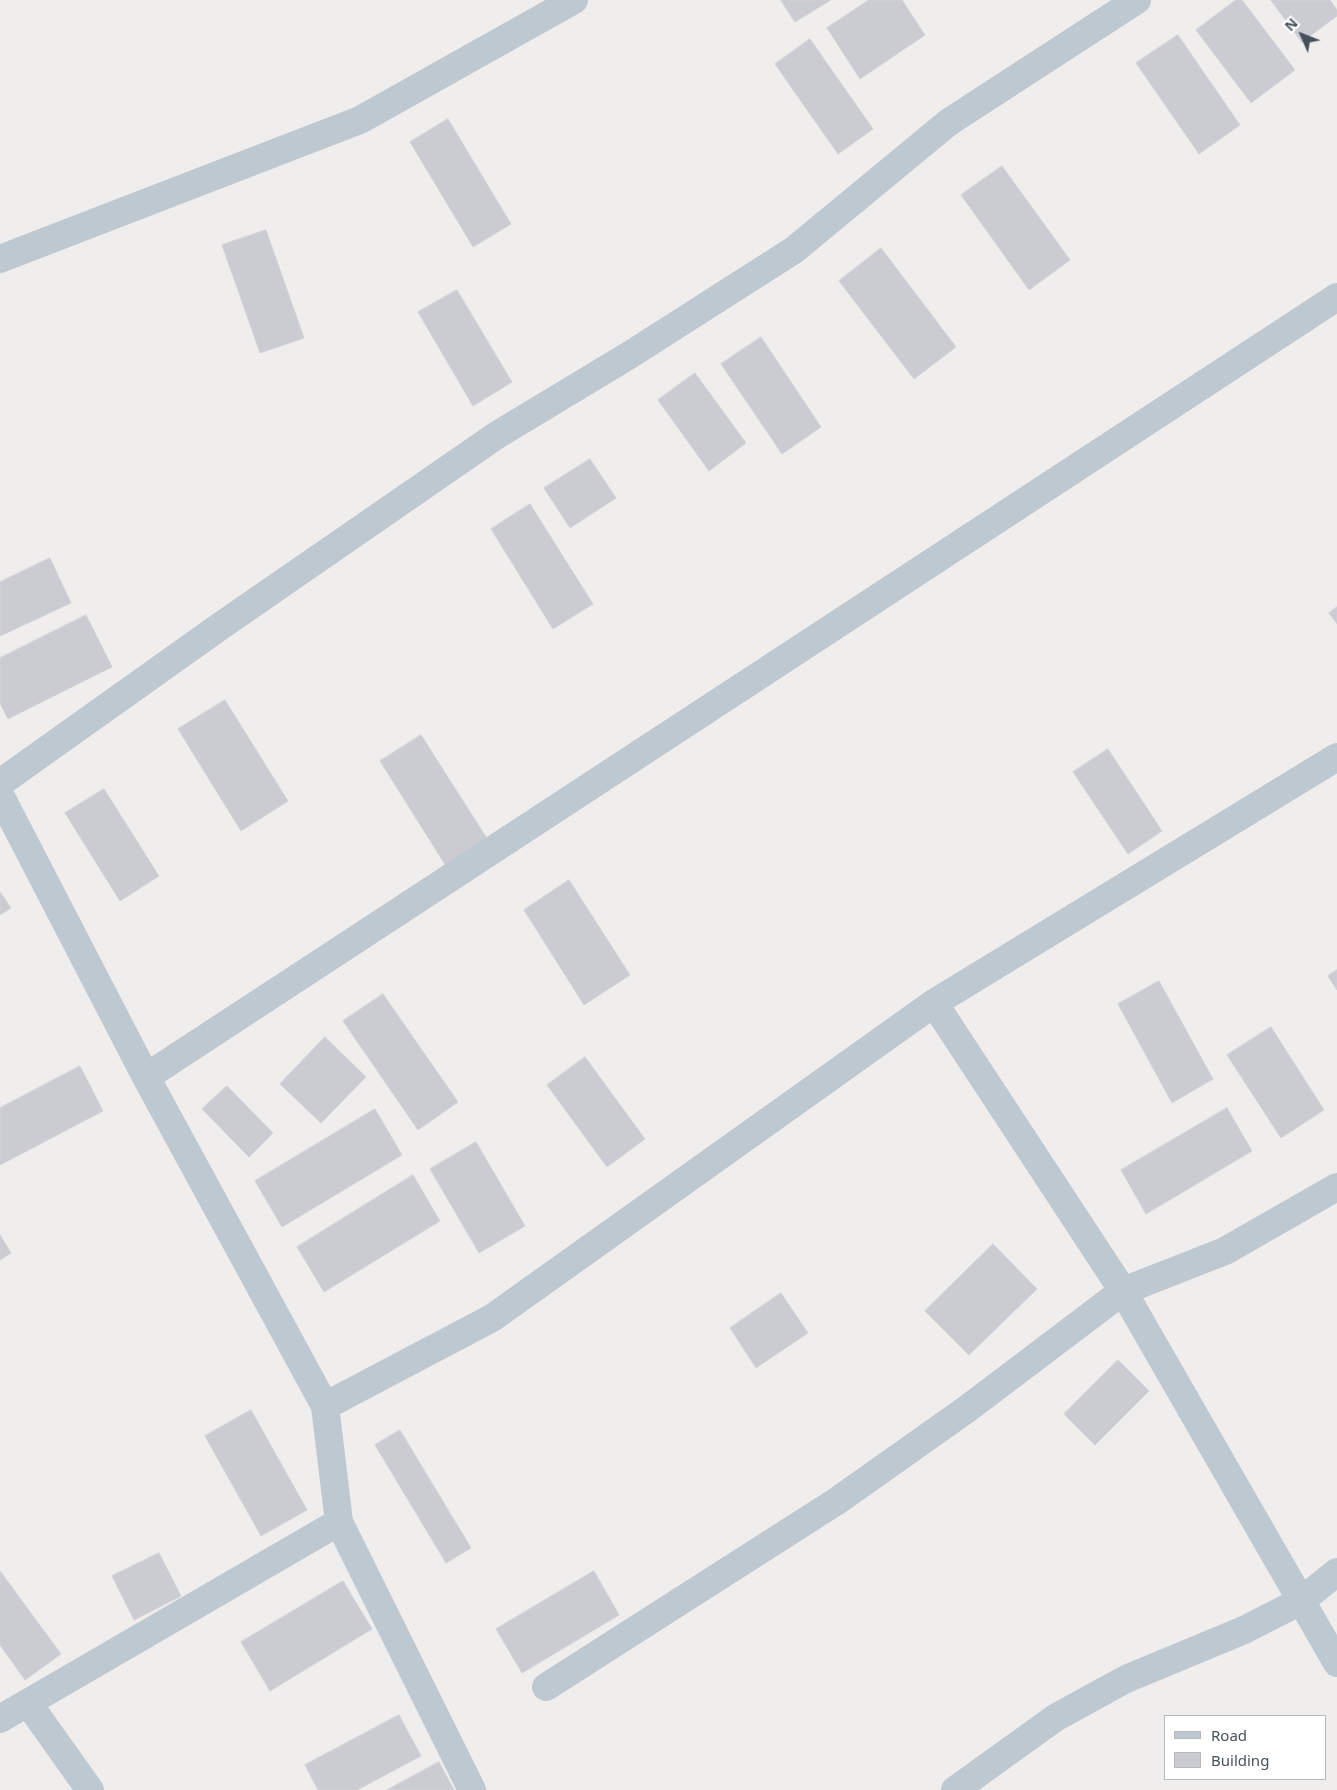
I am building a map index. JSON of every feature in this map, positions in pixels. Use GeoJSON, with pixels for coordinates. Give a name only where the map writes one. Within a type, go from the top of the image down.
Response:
{"type":"FeatureCollection","features":[{"type":"Feature","properties":{"kind":"street"},"geometry":{"type":"LineString","coordinates":[[0,259],[360,120],[574,0]]}},
{"type":"Feature","properties":{"kind":"street"},"geometry":{"type":"LineString","coordinates":[[0,783],[222,625],[497,435],[628,356],[794,250],[948,122],[1136,0]]}},
{"type":"Feature","properties":{"kind":"street"},"geometry":{"type":"LineString","coordinates":[[146,1077],[1337,297]]}},
{"type":"Feature","properties":{"kind":"street"},"geometry":{"type":"LineString","coordinates":[[325,1406],[492,1318],[934,1003],[1337,757]]}},
{"type":"Feature","properties":{"kind":"street"},"geometry":{"type":"LineString","coordinates":[[0,795],[146,1077],[325,1406],[339,1522],[472,1790]]}},
{"type":"Feature","properties":{"kind":"street"},"geometry":{"type":"LineString","coordinates":[[934,1003],[1123,1291],[1337,1663]]}},
{"type":"Feature","properties":{"kind":"street"},"geometry":{"type":"LineString","coordinates":[[546,1687],[837,1501],[967,1409],[1123,1291],[1225,1251],[1337,1187]]}},
{"type":"Feature","properties":{"kind":"street"},"geometry":{"type":"LineString","coordinates":[[0,1719],[339,1522]]}},
{"type":"Feature","properties":{"kind":"street"},"geometry":{"type":"LineString","coordinates":[[955,1790],[1063,1713],[1126,1679],[1244,1630],[1301,1601],[1337,1572]]}},
{"type":"Feature","properties":{"kind":"street"},"geometry":{"type":"LineString","coordinates":[[28,1703],[90,1790]]}},
{"type":"Feature","properties":{"kind":"building"},"geometry":{"type":"Polygon","coordinates":[[[781,0],[831,0],[795,22],[781,0]]]}},
{"type":"Feature","properties":{"kind":"building"},"geometry":{"type":"Polygon","coordinates":[[[869,0],[902,0],[925,35],[860,79],[827,28],[869,0]]]}},
{"type":"Feature","properties":{"kind":"building"},"geometry":{"type":"Polygon","coordinates":[[[1236,0],[1242,0],[1295,70],[1251,103],[1196,30],[1236,0]]]}},
{"type":"Feature","properties":{"kind":"building"},"geometry":{"type":"Polygon","coordinates":[[[1271,0],[1330,0],[1337,10],[1337,16],[1302,42],[1271,0]]]}},
{"type":"Feature","properties":{"kind":"building"},"geometry":{"type":"Polygon","coordinates":[[[1178,35],[1240,125],[1199,154],[1136,63],[1178,35]]]}},
{"type":"Feature","properties":{"kind":"building"},"geometry":{"type":"Polygon","coordinates":[[[810,39],[873,129],[838,154],[775,64],[810,39]]]}},
{"type":"Feature","properties":{"kind":"building"},"geometry":{"type":"Polygon","coordinates":[[[448,119],[511,224],[473,247],[410,142],[448,119]]]}},
{"type":"Feature","properties":{"kind":"building"},"geometry":{"type":"Polygon","coordinates":[[[1002,166],[1070,260],[1029,290],[961,195],[1002,166]]]}},
{"type":"Feature","properties":{"kind":"building"},"geometry":{"type":"Polygon","coordinates":[[[266,230],[304,338],[260,353],[222,245],[266,230]]]}},
{"type":"Feature","properties":{"kind":"building"},"geometry":{"type":"Polygon","coordinates":[[[881,248],[956,347],[914,379],[839,281],[881,248]]]}},
{"type":"Feature","properties":{"kind":"building"},"geometry":{"type":"Polygon","coordinates":[[[457,290],[512,382],[473,406],[418,312],[457,290]]]}},
{"type":"Feature","properties":{"kind":"building"},"geometry":{"type":"Polygon","coordinates":[[[761,337],[821,427],[782,454],[721,364],[761,337]]]}},
{"type":"Feature","properties":{"kind":"building"},"geometry":{"type":"Polygon","coordinates":[[[695,373],[746,443],[709,471],[658,400],[695,373]]]}},
{"type":"Feature","properties":{"kind":"building"},"geometry":{"type":"Polygon","coordinates":[[[590,459],[616,498],[570,528],[544,488],[590,459]]]}},
{"type":"Feature","properties":{"kind":"building"},"geometry":{"type":"Polygon","coordinates":[[[530,504],[593,604],[553,629],[491,529],[530,504]]]}},
{"type":"Feature","properties":{"kind":"building"},"geometry":{"type":"Polygon","coordinates":[[[50,558],[71,603],[0,636],[0,582],[50,558]]]}},
{"type":"Feature","properties":{"kind":"building"},"geometry":{"type":"Polygon","coordinates":[[[1337,607],[1337,624],[1329,613],[1337,607]]]}},
{"type":"Feature","properties":{"kind":"building"},"geometry":{"type":"Polygon","coordinates":[[[86,615],[112,667],[8,719],[0,703],[0,658],[86,615]]]}},
{"type":"Feature","properties":{"kind":"building"},"geometry":{"type":"Polygon","coordinates":[[[225,700],[288,801],[241,831],[178,729],[225,700]]]}},
{"type":"Feature","properties":{"kind":"building"},"geometry":{"type":"Polygon","coordinates":[[[421,735],[488,840],[446,866],[380,761],[421,735]]]}},
{"type":"Feature","properties":{"kind":"building"},"geometry":{"type":"Polygon","coordinates":[[[1108,749],[1162,831],[1128,854],[1073,772],[1108,749]]]}},
{"type":"Feature","properties":{"kind":"building"},"geometry":{"type":"Polygon","coordinates":[[[104,789],[159,876],[120,901],[65,813],[104,789]]]}},
{"type":"Feature","properties":{"kind":"building"},"geometry":{"type":"Polygon","coordinates":[[[569,880],[630,975],[584,1005],[524,910],[569,880]]]}},
{"type":"Feature","properties":{"kind":"building"},"geometry":{"type":"Polygon","coordinates":[[[0,892],[11,908],[0,915],[0,892]]]}},
{"type":"Feature","properties":{"kind":"building"},"geometry":{"type":"Polygon","coordinates":[[[1337,970],[1337,990],[1328,976],[1337,970]]]}},
{"type":"Feature","properties":{"kind":"building"},"geometry":{"type":"Polygon","coordinates":[[[1159,981],[1213,1079],[1172,1103],[1118,1004],[1159,981]]]}},
{"type":"Feature","properties":{"kind":"building"},"geometry":{"type":"Polygon","coordinates":[[[383,994],[458,1102],[418,1130],[343,1021],[383,994]]]}},
{"type":"Feature","properties":{"kind":"building"},"geometry":{"type":"Polygon","coordinates":[[[1271,1027],[1324,1110],[1281,1138],[1227,1055],[1271,1027]]]}},
{"type":"Feature","properties":{"kind":"building"},"geometry":{"type":"Polygon","coordinates":[[[325,1037],[366,1077],[321,1123],[280,1084],[325,1037]]]}},
{"type":"Feature","properties":{"kind":"building"},"geometry":{"type":"Polygon","coordinates":[[[585,1057],[645,1139],[607,1167],[547,1085],[585,1057]]]}},
{"type":"Feature","properties":{"kind":"building"},"geometry":{"type":"Polygon","coordinates":[[[80,1066],[103,1111],[0,1165],[0,1108],[80,1066]]]}},
{"type":"Feature","properties":{"kind":"building"},"geometry":{"type":"Polygon","coordinates":[[[227,1086],[273,1133],[249,1157],[202,1109],[227,1086]]]}},
{"type":"Feature","properties":{"kind":"building"},"geometry":{"type":"Polygon","coordinates":[[[1227,1108],[1252,1151],[1146,1214],[1121,1170],[1227,1108]]]}},
{"type":"Feature","properties":{"kind":"building"},"geometry":{"type":"Polygon","coordinates":[[[375,1109],[402,1155],[282,1227],[255,1181],[375,1109]]]}},
{"type":"Feature","properties":{"kind":"building"},"geometry":{"type":"Polygon","coordinates":[[[476,1142],[525,1226],[479,1253],[430,1169],[476,1142]]]}},
{"type":"Feature","properties":{"kind":"building"},"geometry":{"type":"Polygon","coordinates":[[[413,1175],[440,1221],[324,1292],[297,1247],[413,1175]]]}},
{"type":"Feature","properties":{"kind":"building"},"geometry":{"type":"Polygon","coordinates":[[[0,1235],[11,1253],[0,1260],[0,1235]]]}},
{"type":"Feature","properties":{"kind":"building"},"geometry":{"type":"Polygon","coordinates":[[[993,1244],[1037,1289],[969,1355],[925,1311],[993,1244]]]}},
{"type":"Feature","properties":{"kind":"building"},"geometry":{"type":"Polygon","coordinates":[[[781,1293],[808,1333],[756,1368],[730,1328],[781,1293]]]}},
{"type":"Feature","properties":{"kind":"building"},"geometry":{"type":"Polygon","coordinates":[[[1118,1360],[1149,1391],[1095,1445],[1064,1414],[1118,1360]]]}},
{"type":"Feature","properties":{"kind":"building"},"geometry":{"type":"Polygon","coordinates":[[[251,1410],[307,1510],[261,1536],[205,1436],[251,1410]]]}},
{"type":"Feature","properties":{"kind":"building"},"geometry":{"type":"Polygon","coordinates":[[[400,1430],[471,1548],[446,1563],[375,1445],[400,1430]]]}},
{"type":"Feature","properties":{"kind":"building"},"geometry":{"type":"Polygon","coordinates":[[[159,1553],[181,1596],[134,1620],[112,1576],[159,1553]]]}},
{"type":"Feature","properties":{"kind":"building"},"geometry":{"type":"Polygon","coordinates":[[[0,1571],[61,1654],[25,1680],[0,1645],[0,1571]]]}},
{"type":"Feature","properties":{"kind":"building"},"geometry":{"type":"Polygon","coordinates":[[[594,1571],[619,1615],[522,1673],[496,1629],[594,1571]]]}},
{"type":"Feature","properties":{"kind":"building"},"geometry":{"type":"Polygon","coordinates":[[[343,1581],[372,1629],[270,1691],[241,1642],[343,1581]]]}},
{"type":"Feature","properties":{"kind":"building"},"geometry":{"type":"Polygon","coordinates":[[[399,1715],[421,1756],[357,1790],[318,1790],[305,1765],[399,1715]]]}},
{"type":"Feature","properties":{"kind":"building"},"geometry":{"type":"Polygon","coordinates":[[[439,1762],[454,1790],[387,1790],[439,1762]]]}}]}
